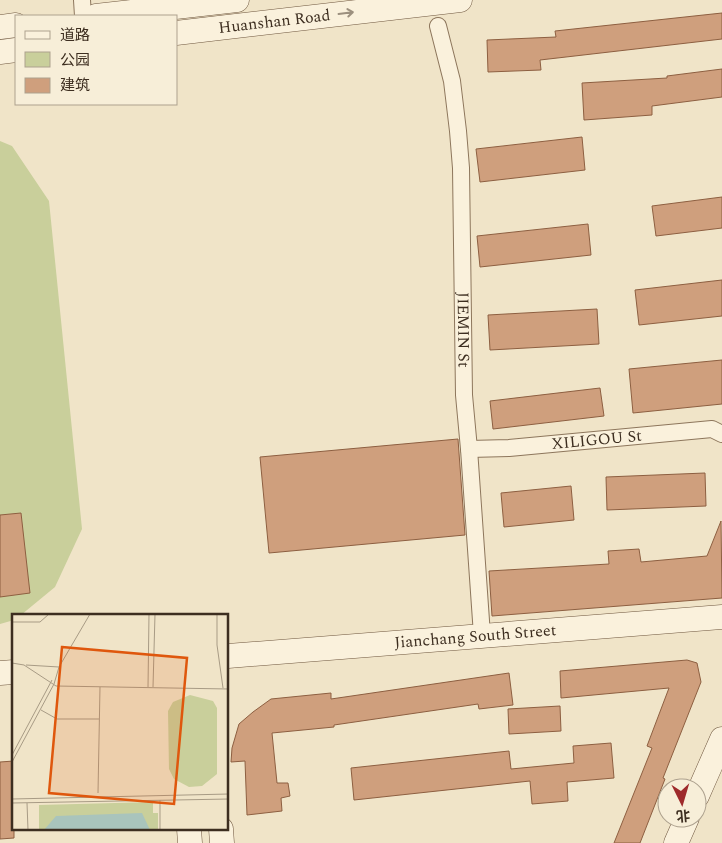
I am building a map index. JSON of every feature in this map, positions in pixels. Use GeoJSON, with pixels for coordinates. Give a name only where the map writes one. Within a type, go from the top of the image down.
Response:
{"type":"FeatureCollection","features":[{"type":"Feature","properties":{"kind":"street"},"geometry":{"type":"LineString","coordinates":[[82,0],[84,15]]}},
{"type":"Feature","properties":{"kind":"street","name":"Huanshan Road"},"geometry":{"type":"LineString","coordinates":[[105,15],[237,0]]}},
{"type":"Feature","properties":{"kind":"street","name":"Huanshan Road"},"geometry":{"type":"LineString","coordinates":[[178,33],[460,0]]}},
{"type":"Feature","properties":{"kind":"street"},"geometry":{"type":"LineString","coordinates":[[0,27],[15,25]]}},
{"type":"Feature","properties":{"kind":"street","name":"JIEMIN St"},"geometry":{"type":"LineString","coordinates":[[438,26],[452,82],[461,168],[464,395],[470,449],[482,635]]}},
{"type":"Feature","properties":{"kind":"street"},"geometry":{"type":"LineString","coordinates":[[0,52],[15,50]]}},
{"type":"Feature","properties":{"kind":"street","name":"XILIGOU St"},"geometry":{"type":"LineString","coordinates":[[470,449],[510,448],[712,429],[722,434]]}},
{"type":"Feature","properties":{"kind":"street","name":"Jianchang South Street"},"geometry":{"type":"LineString","coordinates":[[229,656],[722,617]]}},
{"type":"Feature","properties":{"kind":"street"},"geometry":{"type":"LineString","coordinates":[[705,778],[722,739]]}},
{"type":"Feature","properties":{"kind":"street"},"geometry":{"type":"LineString","coordinates":[[676,843],[683,828]]}},
{"type":"Feature","properties":{"kind":"street"},"geometry":{"type":"LineString","coordinates":[[190,830],[190,843]]}},
{"type":"Feature","properties":{"kind":"street"},"geometry":{"type":"LineString","coordinates":[[221,830],[222,843]]}},
{"type":"Feature","properties":{"kind":"green space"},"geometry":{"type":"Polygon","coordinates":[[[0,141],[12,146],[49,201],[82,529],[55,587],[22,614],[12,614],[12,621],[0,624],[0,141]]]}},
{"type":"Feature","properties":{"kind":"building"},"geometry":{"type":"Polygon","coordinates":[[[722,13],[722,39],[540,60],[541,70],[488,72],[487,40],[556,37],[555,31],[722,13]]]}},
{"type":"Feature","properties":{"kind":"building"},"geometry":{"type":"Polygon","coordinates":[[[722,69],[722,97],[652,106],[652,115],[584,120],[582,83],[667,78],[667,76],[722,69]]]}},
{"type":"Feature","properties":{"kind":"building"},"geometry":{"type":"Polygon","coordinates":[[[582,137],[585,170],[480,182],[476,149],[582,137]]]}},
{"type":"Feature","properties":{"kind":"building"},"geometry":{"type":"Polygon","coordinates":[[[722,197],[722,228],[656,236],[652,206],[722,197]]]}},
{"type":"Feature","properties":{"kind":"building"},"geometry":{"type":"Polygon","coordinates":[[[588,224],[591,255],[480,267],[477,236],[588,224]]]}},
{"type":"Feature","properties":{"kind":"building"},"geometry":{"type":"Polygon","coordinates":[[[722,280],[722,316],[639,325],[635,290],[722,280]]]}},
{"type":"Feature","properties":{"kind":"building"},"geometry":{"type":"Polygon","coordinates":[[[597,309],[599,344],[490,350],[488,315],[597,309]]]}},
{"type":"Feature","properties":{"kind":"building"},"geometry":{"type":"Polygon","coordinates":[[[722,360],[722,404],[633,413],[629,369],[722,360]]]}},
{"type":"Feature","properties":{"kind":"building"},"geometry":{"type":"Polygon","coordinates":[[[600,388],[604,416],[493,429],[490,401],[600,388]]]}},
{"type":"Feature","properties":{"kind":"building"},"geometry":{"type":"Polygon","coordinates":[[[458,439],[465,535],[269,553],[260,457],[458,439]]]}},
{"type":"Feature","properties":{"kind":"building"},"geometry":{"type":"Polygon","coordinates":[[[705,473],[706,506],[607,510],[606,477],[705,473]]]}},
{"type":"Feature","properties":{"kind":"building"},"geometry":{"type":"Polygon","coordinates":[[[571,486],[574,520],[504,527],[501,493],[571,486]]]}},
{"type":"Feature","properties":{"kind":"building"},"geometry":{"type":"Polygon","coordinates":[[[21,513],[30,593],[0,597],[0,515],[21,513]]]}},
{"type":"Feature","properties":{"kind":"building"},"geometry":{"type":"Polygon","coordinates":[[[721,521],[722,598],[492,616],[489,571],[609,564],[608,551],[639,549],[641,562],[707,556],[721,521]]]}},
{"type":"Feature","properties":{"kind":"building"},"geometry":{"type":"Polygon","coordinates":[[[687,660],[697,663],[701,682],[663,778],[657,778],[657,799],[640,843],[614,843],[652,748],[647,746],[669,688],[561,698],[560,671],[687,660]]]}},
{"type":"Feature","properties":{"kind":"building"},"geometry":{"type":"Polygon","coordinates":[[[509,673],[513,705],[479,709],[478,704],[334,725],[334,727],[272,733],[277,783],[288,783],[290,796],[281,798],[282,811],[247,815],[245,761],[231,762],[232,748],[239,724],[271,699],[331,693],[331,699],[509,673]]]}},
{"type":"Feature","properties":{"kind":"building"},"geometry":{"type":"Polygon","coordinates":[[[560,706],[561,731],[509,734],[508,709],[560,706]]]}},
{"type":"Feature","properties":{"kind":"building"},"geometry":{"type":"Polygon","coordinates":[[[611,743],[614,778],[567,782],[568,801],[532,804],[530,781],[354,800],[351,768],[509,751],[511,769],[574,763],[573,746],[611,743]]]}},
{"type":"Feature","properties":{"kind":"building"},"geometry":{"type":"Polygon","coordinates":[[[12,761],[12,830],[14,830],[14,838],[0,839],[0,762],[12,761]]]}}]}
